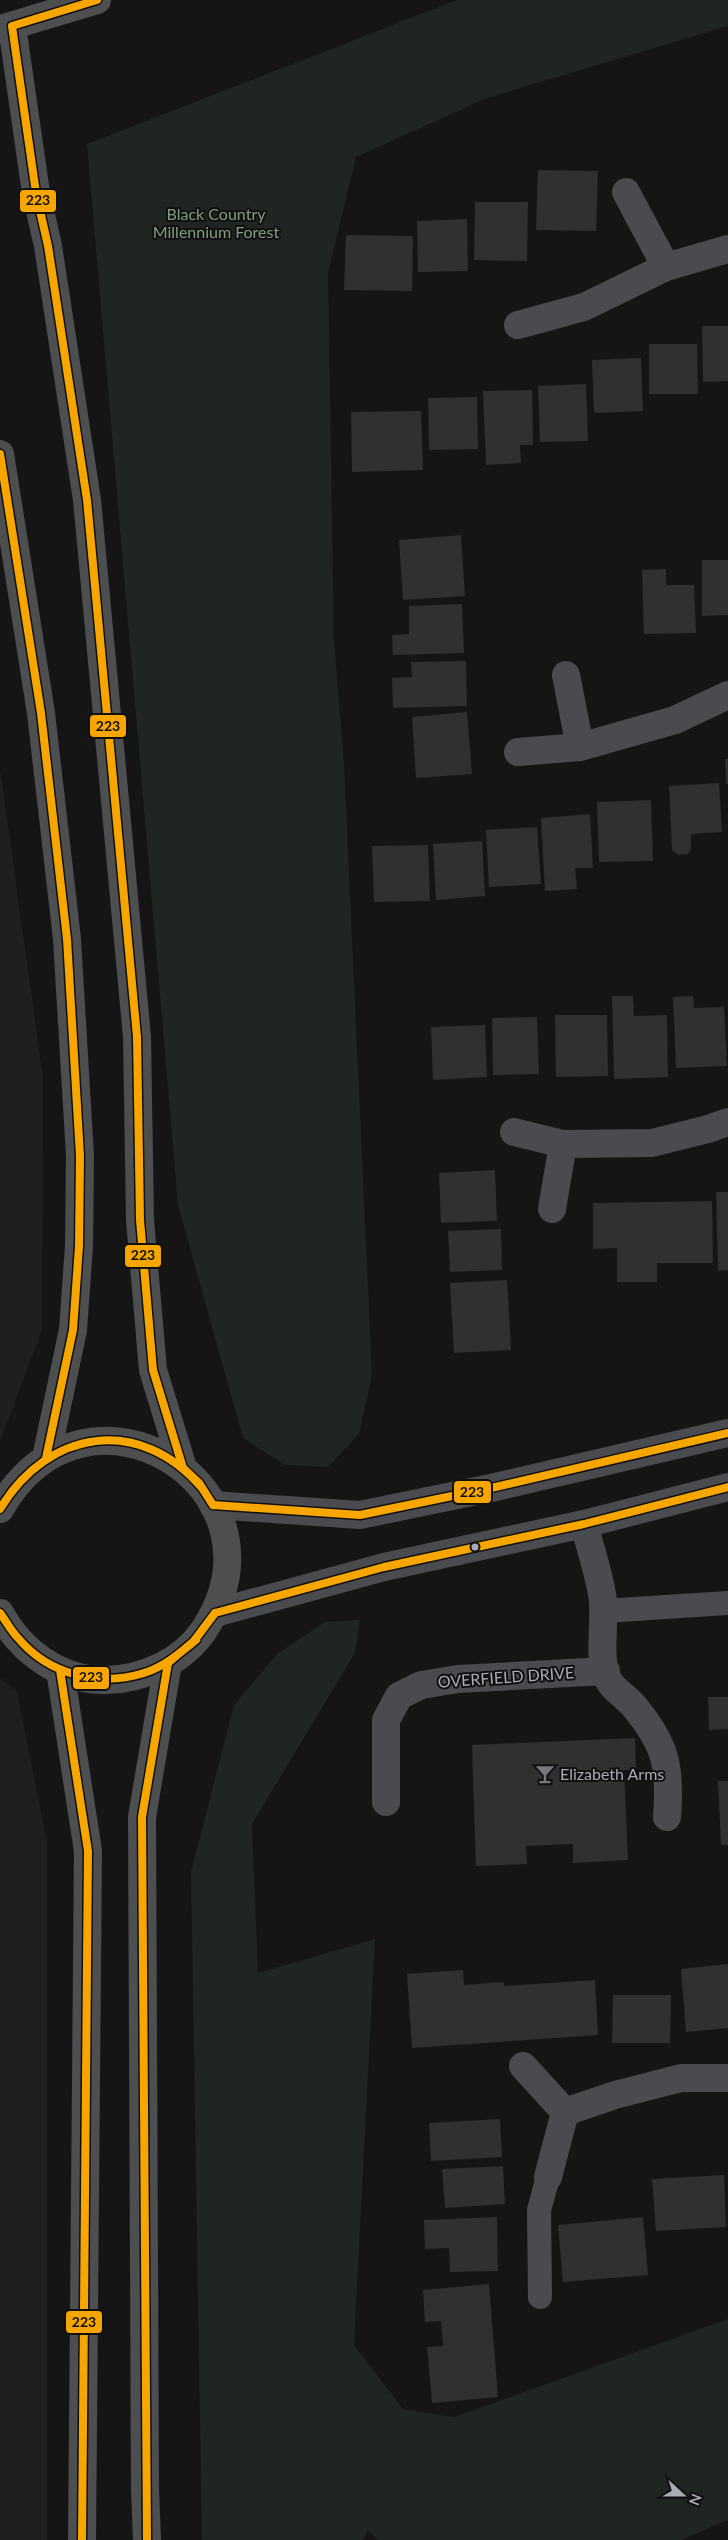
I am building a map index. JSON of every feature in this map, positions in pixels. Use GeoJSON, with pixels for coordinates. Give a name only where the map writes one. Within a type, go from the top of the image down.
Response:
{"type":"FeatureCollection","features":[{"type":"Feature","properties":{"kind":"highway"},"geometry":{"type":"LineString","coordinates":[[97,0],[4,22],[36,193],[48,246],[87,500],[137,1037],[140,1220],[153,1370],[183,1468]]}},
{"type":"Feature","properties":{"kind":"highway"},"geometry":{"type":"LineString","coordinates":[[0,454],[5,500],[41,713],[67,939],[80,1156],[79,1246],[73,1330],[46,1458]]}},
{"type":"Feature","properties":{"kind":"highway"},"geometry":{"type":"LineString","coordinates":[[0,1509],[10,1492],[23,1476],[46,1458],[66,1448],[88,1442],[125,1442],[163,1454],[183,1468],[199,1483],[214,1505],[222,1527],[227,1560],[223,1591],[215,1613],[200,1636],[182,1654],[145,1674],[120,1679],[88,1678],[60,1670],[40,1659],[24,1646],[12,1633],[0,1613]]}},
{"type":"Feature","properties":{"kind":"highway"},"geometry":{"type":"LineString","coordinates":[[147,2540],[145,2488],[142,1817],[168,1663]]}},
{"type":"Feature","properties":{"kind":"highway"},"geometry":{"type":"LineString","coordinates":[[60,1670],[88,1851],[82,2540]]}},
{"type":"Feature","properties":{"kind":"street"},"geometry":{"type":"LineString","coordinates":[[626,192],[666,267]]}},
{"type":"Feature","properties":{"kind":"street"},"geometry":{"type":"LineString","coordinates":[[518,325],[584,307],[666,267],[728,249]]}},
{"type":"Feature","properties":{"kind":"street"},"geometry":{"type":"LineString","coordinates":[[566,674],[580,747]]}},
{"type":"Feature","properties":{"kind":"street"},"geometry":{"type":"LineString","coordinates":[[518,752],[580,747],[675,720],[728,695]]}},
{"type":"Feature","properties":{"kind":"street"},"geometry":{"type":"LineString","coordinates":[[514,1132],[563,1144],[652,1143],[728,1122]]}},
{"type":"Feature","properties":{"kind":"street"},"geometry":{"type":"LineString","coordinates":[[552,1209],[563,1144]]}},
{"type":"Feature","properties":{"kind":"street"},"geometry":{"type":"LineString","coordinates":[[214,1505],[360,1515],[491,1488],[728,1433]]}},
{"type":"Feature","properties":{"kind":"street"},"geometry":{"type":"LineString","coordinates":[[215,1613],[384,1566],[584,1524],[728,1487]]}},
{"type":"Feature","properties":{"kind":"street"},"geometry":{"type":"LineString","coordinates":[[584,1524],[602,1595],[604,1612],[603,1658],[609,1682],[647,1722],[662,1747],[669,1786],[667,1817]]}},
{"type":"Feature","properties":{"kind":"street","name":"OVERFIELD DRIVE"},"geometry":{"type":"LineString","coordinates":[[386,1802],[386,1720],[399,1696],[420,1685],[458,1679],[606,1671]]}},
{"type":"Feature","properties":{"kind":"street"},"geometry":{"type":"LineString","coordinates":[[523,2066],[565,2112]]}},
{"type":"Feature","properties":{"kind":"street"},"geometry":{"type":"LineString","coordinates":[[565,2112],[615,2095],[680,2078],[728,2078]]}},
{"type":"Feature","properties":{"kind":"street"},"geometry":{"type":"LineString","coordinates":[[548,2177],[565,2112]]}},
{"type":"Feature","properties":{"kind":"lane"},"geometry":{"type":"LineString","coordinates":[[604,1612],[728,1603]]}},
{"type":"Feature","properties":{"kind":"lane"},"geometry":{"type":"LineString","coordinates":[[540,2296],[540,2210],[548,2177]]}},
{"type":"Feature","properties":{"kind":"shaded area"},"geometry":{"type":"Polygon","coordinates":[[[0,768],[43,1078],[42,1330],[0,1442],[0,768]]]}},
{"type":"Feature","properties":{"kind":"shaded area"},"geometry":{"type":"Polygon","coordinates":[[[0,1678],[17,1691],[47,1841],[47,2540],[0,2540],[0,1678]]]}},
{"type":"Feature","properties":{"kind":"green space","name":"Black Country Millennium Forest"},"geometry":{"type":"Polygon","coordinates":[[[457,0],[728,0],[728,26],[487,98],[356,157],[328,273],[334,640],[344,764],[372,1375],[359,1434],[328,1467],[285,1465],[243,1438],[178,1205],[87,144],[457,0]]]}},
{"type":"Feature","properties":{"kind":"green space"},"geometry":{"type":"Polygon","coordinates":[[[360,1620],[355,1653],[252,1824],[258,1973],[375,1939],[354,2345],[403,2409],[454,2417],[728,2319],[728,2520],[681,2540],[378,2540],[368,2530],[363,2540],[202,2540],[191,1872],[234,1705],[277,1654],[325,1622],[360,1620]]]}},
{"type":"Feature","properties":{"kind":"building"},"geometry":{"type":"Polygon","coordinates":[[[538,170],[598,171],[596,231],[536,230],[538,170]]]}},
{"type":"Feature","properties":{"kind":"building"},"geometry":{"type":"Polygon","coordinates":[[[475,202],[528,202],[527,261],[474,260],[475,202]]]}},
{"type":"Feature","properties":{"kind":"building"},"geometry":{"type":"Polygon","coordinates":[[[467,219],[468,271],[418,272],[417,221],[467,219]]]}},
{"type":"Feature","properties":{"kind":"building"},"geometry":{"type":"Polygon","coordinates":[[[346,235],[413,236],[412,291],[344,290],[346,235]]]}},
{"type":"Feature","properties":{"kind":"building"},"geometry":{"type":"Polygon","coordinates":[[[702,326],[728,326],[728,381],[703,382],[702,326]]]}},
{"type":"Feature","properties":{"kind":"building"},"geometry":{"type":"Polygon","coordinates":[[[649,344],[697,344],[698,394],[649,394],[649,344]]]}},
{"type":"Feature","properties":{"kind":"building"},"geometry":{"type":"Polygon","coordinates":[[[641,358],[643,411],[594,413],[592,360],[641,358]]]}},
{"type":"Feature","properties":{"kind":"building"},"geometry":{"type":"Polygon","coordinates":[[[586,384],[588,441],[540,442],[538,386],[586,384]]]}},
{"type":"Feature","properties":{"kind":"building"},"geometry":{"type":"Polygon","coordinates":[[[532,390],[533,445],[520,445],[521,463],[486,465],[483,391],[532,390]]]}},
{"type":"Feature","properties":{"kind":"building"},"geometry":{"type":"Polygon","coordinates":[[[477,397],[478,449],[429,450],[428,398],[477,397]]]}},
{"type":"Feature","properties":{"kind":"building"},"geometry":{"type":"Polygon","coordinates":[[[421,411],[423,470],[352,472],[351,412],[421,411]]]}},
{"type":"Feature","properties":{"kind":"building"},"geometry":{"type":"Polygon","coordinates":[[[461,535],[465,596],[403,600],[399,540],[461,535]]]}},
{"type":"Feature","properties":{"kind":"building"},"geometry":{"type":"Polygon","coordinates":[[[702,560],[728,560],[728,615],[702,616],[702,560]]]}},
{"type":"Feature","properties":{"kind":"building"},"geometry":{"type":"Polygon","coordinates":[[[666,569],[666,585],[694,585],[696,633],[644,634],[642,570],[666,569]]]}},
{"type":"Feature","properties":{"kind":"building"},"geometry":{"type":"Polygon","coordinates":[[[462,604],[464,653],[393,655],[392,635],[409,634],[409,606],[462,604]]]}},
{"type":"Feature","properties":{"kind":"building"},"geometry":{"type":"Polygon","coordinates":[[[466,661],[467,706],[393,708],[392,678],[412,677],[411,662],[466,661]]]}},
{"type":"Feature","properties":{"kind":"building"},"geometry":{"type":"Polygon","coordinates":[[[467,712],[472,774],[416,778],[412,717],[467,712]]]}},
{"type":"Feature","properties":{"kind":"building"},"geometry":{"type":"Polygon","coordinates":[[[725,759],[728,759],[728,784],[726,784],[725,759]]]}},
{"type":"Feature","properties":{"kind":"building"},"geometry":{"type":"Polygon","coordinates":[[[719,783],[722,832],[691,834],[691,849],[688,854],[678,855],[672,850],[669,786],[719,783]]]}},
{"type":"Feature","properties":{"kind":"building"},"geometry":{"type":"Polygon","coordinates":[[[651,800],[653,861],[599,862],[597,802],[651,800]]]}},
{"type":"Feature","properties":{"kind":"building"},"geometry":{"type":"Polygon","coordinates":[[[590,814],[593,868],[575,868],[577,889],[545,891],[541,818],[590,814]]]}},
{"type":"Feature","properties":{"kind":"building"},"geometry":{"type":"Polygon","coordinates":[[[537,827],[541,884],[489,887],[486,830],[537,827]]]}},
{"type":"Feature","properties":{"kind":"building"},"geometry":{"type":"Polygon","coordinates":[[[482,841],[485,896],[436,900],[433,844],[482,841]]]}},
{"type":"Feature","properties":{"kind":"building"},"geometry":{"type":"Polygon","coordinates":[[[428,845],[430,901],[374,902],[372,846],[428,845]]]}},
{"type":"Feature","properties":{"kind":"building"},"geometry":{"type":"Polygon","coordinates":[[[612,996],[633,996],[634,1016],[667,1015],[668,1077],[614,1079],[612,996]]]}},
{"type":"Feature","properties":{"kind":"building"},"geometry":{"type":"Polygon","coordinates":[[[693,996],[694,1008],[724,1007],[727,1066],[676,1068],[673,997],[693,996]]]}},
{"type":"Feature","properties":{"kind":"building"},"geometry":{"type":"Polygon","coordinates":[[[555,1015],[607,1015],[608,1076],[556,1077],[555,1015]]]}},
{"type":"Feature","properties":{"kind":"building"},"geometry":{"type":"Polygon","coordinates":[[[537,1017],[539,1074],[493,1075],[492,1018],[537,1017]]]}},
{"type":"Feature","properties":{"kind":"building"},"geometry":{"type":"Polygon","coordinates":[[[485,1025],[487,1077],[433,1080],[431,1027],[485,1025]]]}},
{"type":"Feature","properties":{"kind":"building"},"geometry":{"type":"Polygon","coordinates":[[[495,1170],[497,1221],[441,1223],[439,1173],[495,1170]]]}},
{"type":"Feature","properties":{"kind":"building"},"geometry":{"type":"Polygon","coordinates":[[[716,1192],[728,1192],[728,1270],[718,1271],[716,1192]]]}},
{"type":"Feature","properties":{"kind":"building"},"geometry":{"type":"Polygon","coordinates":[[[712,1201],[713,1263],[657,1263],[657,1282],[617,1282],[617,1248],[593,1249],[593,1203],[712,1201]]]}},
{"type":"Feature","properties":{"kind":"building"},"geometry":{"type":"Polygon","coordinates":[[[501,1229],[502,1270],[450,1272],[448,1231],[501,1229]]]}},
{"type":"Feature","properties":{"kind":"building"},"geometry":{"type":"Polygon","coordinates":[[[507,1280],[511,1350],[454,1353],[450,1283],[507,1280]]]}},
{"type":"Feature","properties":{"kind":"building"},"geometry":{"type":"Polygon","coordinates":[[[708,1697],[728,1697],[728,1729],[709,1730],[708,1697]]]}},
{"type":"Feature","properties":{"kind":"building"},"geometry":{"type":"Polygon","coordinates":[[[635,1738],[636,1770],[624,1770],[628,1860],[573,1863],[573,1844],[526,1846],[527,1864],[476,1866],[472,1745],[635,1738]]]}},
{"type":"Feature","properties":{"kind":"building"},"geometry":{"type":"Polygon","coordinates":[[[718,1781],[728,1781],[728,1845],[721,1845],[718,1781]]]}},
{"type":"Feature","properties":{"kind":"building"},"geometry":{"type":"Polygon","coordinates":[[[728,1964],[728,2028],[686,2032],[681,1969],[728,1964]]]}},
{"type":"Feature","properties":{"kind":"building"},"geometry":{"type":"Polygon","coordinates":[[[463,1970],[464,1985],[504,1982],[504,1986],[595,1980],[598,2035],[412,2048],[407,1974],[463,1970]]]}},
{"type":"Feature","properties":{"kind":"building"},"geometry":{"type":"Polygon","coordinates":[[[613,1995],[671,1995],[670,2043],[612,2043],[613,1995]]]}},
{"type":"Feature","properties":{"kind":"building"},"geometry":{"type":"Polygon","coordinates":[[[500,2119],[502,2157],[431,2161],[429,2123],[500,2119]]]}},
{"type":"Feature","properties":{"kind":"building"},"geometry":{"type":"Polygon","coordinates":[[[503,2166],[505,2204],[445,2208],[442,2169],[503,2166]]]}},
{"type":"Feature","properties":{"kind":"building"},"geometry":{"type":"Polygon","coordinates":[[[724,2175],[726,2227],[656,2231],[652,2179],[724,2175]]]}},
{"type":"Feature","properties":{"kind":"building"},"geometry":{"type":"Polygon","coordinates":[[[497,2217],[498,2271],[450,2272],[449,2248],[425,2249],[424,2220],[497,2217]]]}},
{"type":"Feature","properties":{"kind":"building"},"geometry":{"type":"Polygon","coordinates":[[[643,2217],[648,2275],[563,2282],[558,2225],[643,2217]]]}},
{"type":"Feature","properties":{"kind":"building"},"geometry":{"type":"Polygon","coordinates":[[[489,2284],[498,2397],[432,2403],[427,2347],[443,2346],[441,2321],[425,2322],[423,2290],[489,2284]]]}},
{"type":"Feature","properties":{"kind":"transit line","name":"223"},"geometry":{"type":"LineString","coordinates":[[97,0],[12,26],[36,193],[48,246],[87,500],[137,1037],[140,1220],[153,1370],[183,1468],[199,1483],[213,1505]]}},
{"type":"Feature","properties":{"kind":"transit line","name":"223"},"geometry":{"type":"LineString","coordinates":[[0,454],[41,713],[67,939],[80,1156],[79,1246],[73,1330],[46,1458]]}},
{"type":"Feature","properties":{"kind":"transit line","name":"223"},"geometry":{"type":"LineString","coordinates":[[213,1505],[360,1515],[491,1488],[728,1433]]}},
{"type":"Feature","properties":{"kind":"transit line","name":"223"},"geometry":{"type":"LineString","coordinates":[[0,1509],[20,1482],[43,1462],[69,1448],[96,1441],[123,1441],[151,1449],[177,1465],[202,1488]]}},
{"type":"Feature","properties":{"kind":"transit line","name":"223"},"geometry":{"type":"LineString","coordinates":[[215,1613],[384,1567],[584,1524],[728,1487]]}},
{"type":"Feature","properties":{"kind":"transit line","name":"223"},"geometry":{"type":"LineString","coordinates":[[0,1613],[18,1638],[30,1651],[44,1661],[76,1675],[93,1678],[110,1679],[144,1673],[172,1659],[196,1640]]}},
{"type":"Feature","properties":{"kind":"transit line","name":"223"},"geometry":{"type":"LineString","coordinates":[[147,2540],[142,1817],[168,1663],[194,1641],[215,1613]]}},
{"type":"Feature","properties":{"kind":"transit line","name":"223"},"geometry":{"type":"LineString","coordinates":[[60,1670],[88,1851],[82,2540]]}},
{"type":"Feature","properties":{"kind":"place","name":"Elizabeth Arms"},"geometry":{"type":"Point","coordinates":[545,1774]}}]}
